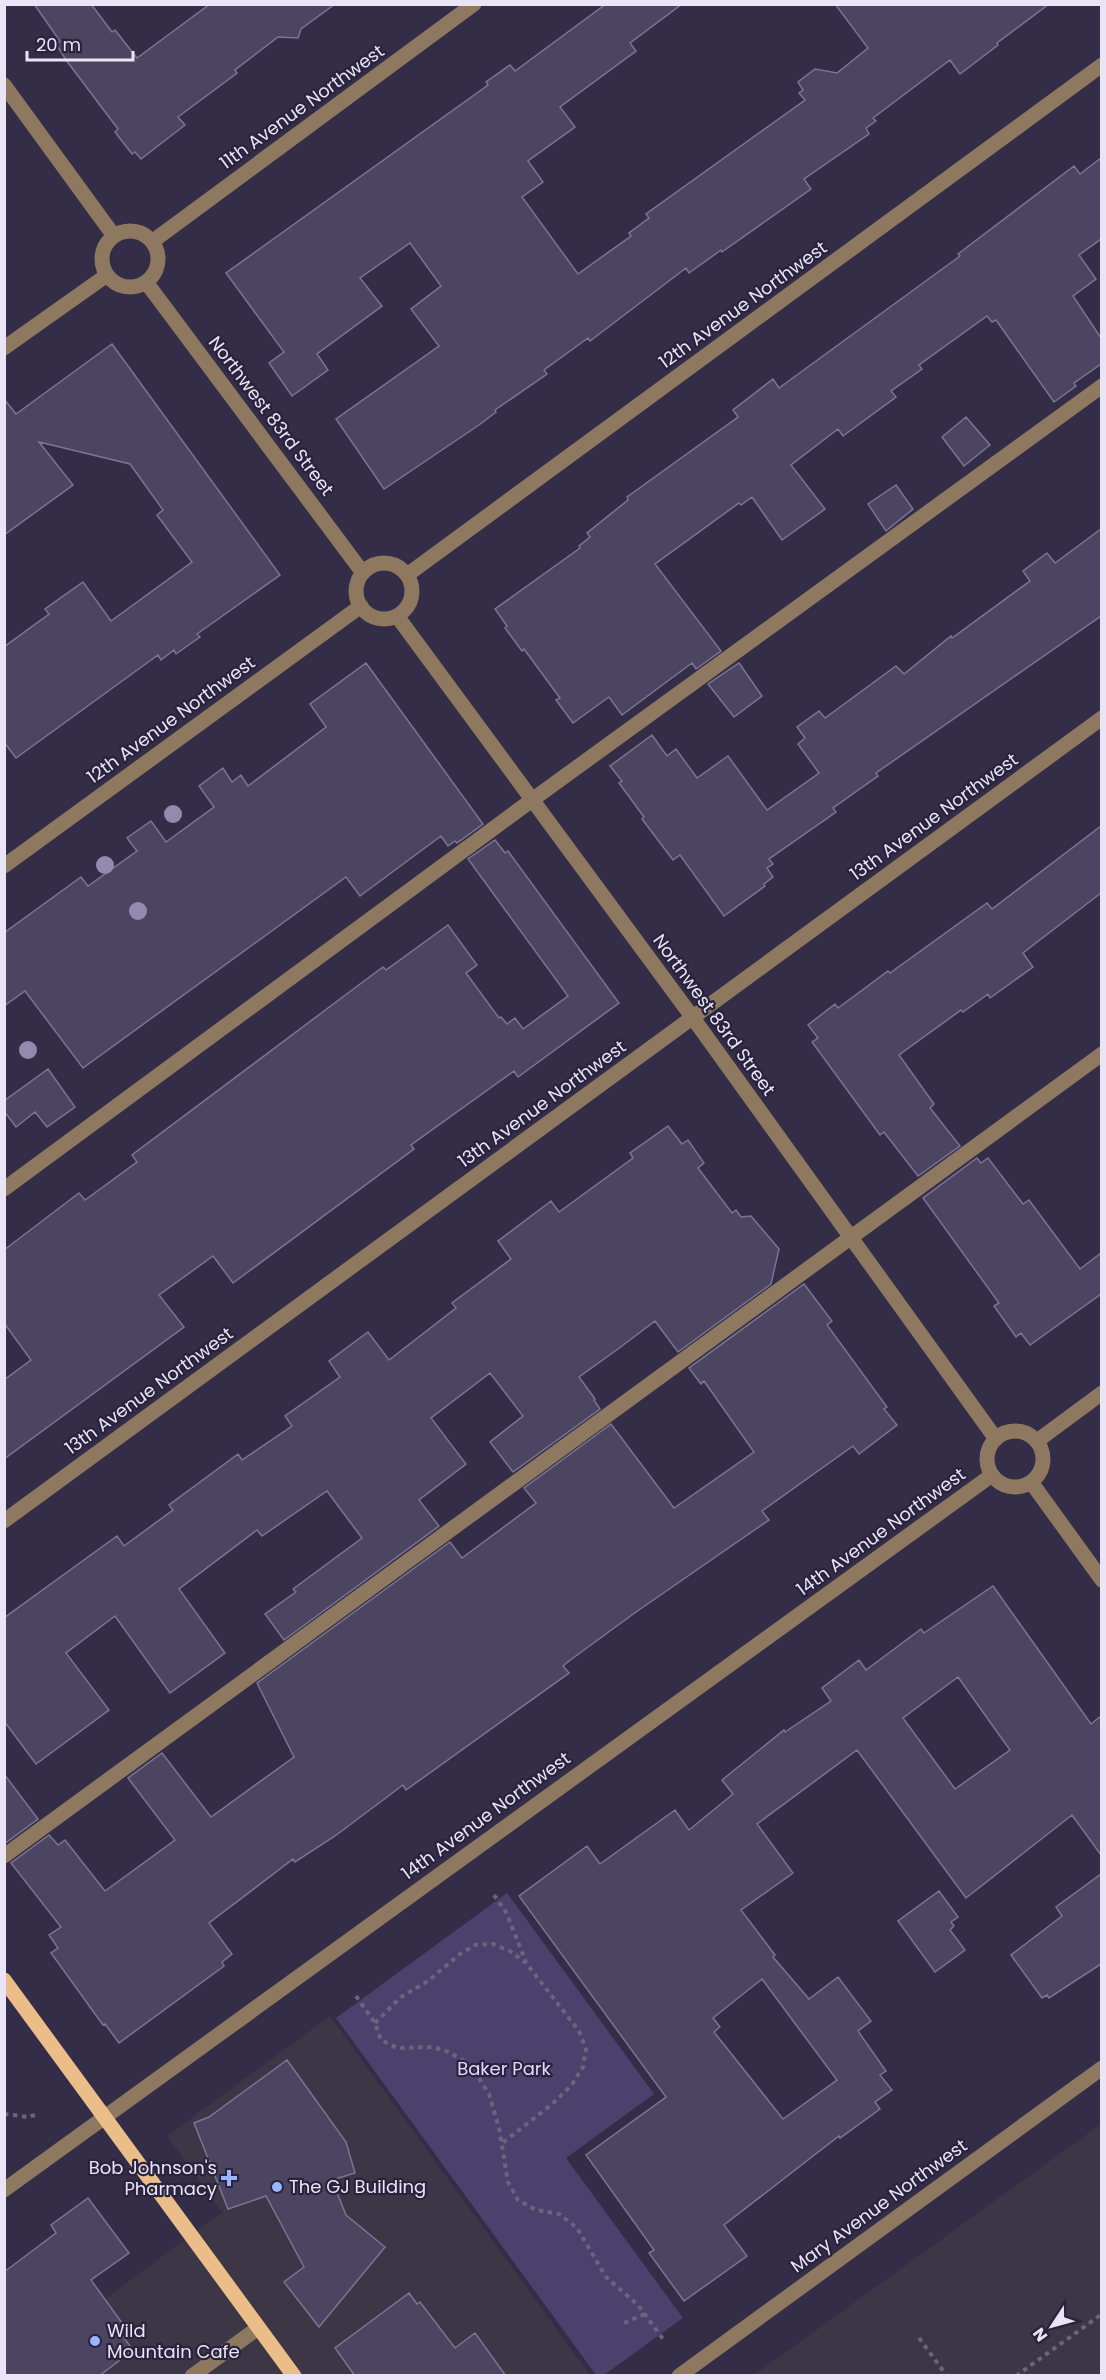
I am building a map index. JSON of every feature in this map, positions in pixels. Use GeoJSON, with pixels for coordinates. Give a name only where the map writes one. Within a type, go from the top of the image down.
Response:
{"type":"FeatureCollection","features":[{"type":"Feature","properties":{"kind":"main road"},"geometry":{"type":"LineString","coordinates":[[4,1980],[294,2376]]}},
{"type":"Feature","properties":{"kind":"street","name":"11th Avenue Northwest"},"geometry":{"type":"LineString","coordinates":[[153,241],[474,4]]}},
{"type":"Feature","properties":{"kind":"street","name":"12th Avenue Northwest"},"geometry":{"type":"LineString","coordinates":[[407,575],[1101,65]]}},
{"type":"Feature","properties":{"kind":"street"},"geometry":{"type":"LineString","coordinates":[[4,84],[114,236]]}},
{"type":"Feature","properties":{"kind":"street"},"geometry":{"type":"LineString","coordinates":[[133,230],[142,232],[153,241],[159,262],[156,271],[146,282],[132,287],[123,286],[114,282],[107,275],[102,256],[109,240],[114,236],[133,230]]}},
{"type":"Feature","properties":{"kind":"street"},"geometry":{"type":"LineString","coordinates":[[4,348],[107,275]]}},
{"type":"Feature","properties":{"kind":"street","name":"Northwest 83rd Street"},"geometry":{"type":"LineString","coordinates":[[146,282],[363,573]]}},
{"type":"Feature","properties":{"kind":"street"},"geometry":{"type":"LineString","coordinates":[[4,1189],[1101,386]]}},
{"type":"Feature","properties":{"kind":"street"},"geometry":{"type":"LineString","coordinates":[[383,563],[400,568],[407,575],[412,593],[404,610],[397,616],[378,618],[370,615],[361,606],[357,584],[363,573],[374,565],[383,563]]}},
{"type":"Feature","properties":{"kind":"street","name":"12th Avenue Northwest"},"geometry":{"type":"LineString","coordinates":[[4,866],[361,606]]}},
{"type":"Feature","properties":{"kind":"street","name":"Northwest 83rd Street"},"geometry":{"type":"LineString","coordinates":[[397,616],[693,1018],[996,1439]]}},
{"type":"Feature","properties":{"kind":"street","name":"13th Avenue Northwest"},"geometry":{"type":"LineString","coordinates":[[4,1521],[1101,718]]}},
{"type":"Feature","properties":{"kind":"street"},"geometry":{"type":"LineString","coordinates":[[4,1856],[1101,1054]]}},
{"type":"Feature","properties":{"kind":"street"},"geometry":{"type":"LineString","coordinates":[[1036,1441],[1101,1393]]}},
{"type":"Feature","properties":{"kind":"street"},"geometry":{"type":"LineString","coordinates":[[1024,1432],[1036,1441],[1041,1448],[1043,1463],[1037,1477],[1031,1482],[1024,1486],[1003,1485],[992,1475],[987,1460],[991,1445],[1002,1434],[1024,1432]]}},
{"type":"Feature","properties":{"kind":"street","name":"14th Avenue Northwest"},"geometry":{"type":"LineString","coordinates":[[4,2190],[992,1475]]}},
{"type":"Feature","properties":{"kind":"street"},"geometry":{"type":"LineString","coordinates":[[1031,1482],[1101,1580]]}},
{"type":"Feature","properties":{"kind":"street","name":"Mary Avenue Northwest"},"geometry":{"type":"LineString","coordinates":[[680,2376],[1101,2068]]}},
{"type":"Feature","properties":{"kind":"street"},"geometry":{"type":"LineString","coordinates":[[192,2376],[258,2328]]}},
{"type":"Feature","properties":{"kind":"path"},"geometry":{"type":"LineString","coordinates":[[494,1895],[506,1912],[526,1963]]}},
{"type":"Feature","properties":{"kind":"path"},"geometry":{"type":"LineString","coordinates":[[375,2023],[401,1997],[428,1981],[460,1954],[475,1946],[493,1944],[510,1951],[526,1963],[579,2031],[586,2049],[583,2067],[572,2086],[501,2144]]}},
{"type":"Feature","properties":{"kind":"path"},"geometry":{"type":"LineString","coordinates":[[356,1996],[375,2023],[381,2040],[397,2048],[433,2047],[450,2052],[465,2061],[489,2094],[499,2128],[508,2182],[518,2200],[536,2210],[559,2214],[577,2228],[606,2277],[638,2305],[663,2339]]}},
{"type":"Feature","properties":{"kind":"path"},"geometry":{"type":"LineString","coordinates":[[4,2114],[29,2116],[37,2114]]}},
{"type":"Feature","properties":{"kind":"path"},"geometry":{"type":"LineString","coordinates":[[624,2323],[645,2314]]}},
{"type":"Feature","properties":{"kind":"path"},"geometry":{"type":"LineString","coordinates":[[1016,2376],[1101,2314]]}},
{"type":"Feature","properties":{"kind":"path"},"geometry":{"type":"LineString","coordinates":[[919,2338],[946,2376]]}},
{"type":"Feature","properties":{"kind":"shaded area"},"geometry":{"type":"Polygon","coordinates":[[[330,2016],[590,2375],[59,2375],[39,2348],[222,2212],[167,2136],[330,2016]]]}},
{"type":"Feature","properties":{"kind":"shaded area"},"geometry":{"type":"Polygon","coordinates":[[[1101,2124],[1101,2375],[754,2375],[1101,2124]]]}},
{"type":"Feature","properties":{"kind":"green space","name":"Baker Park"},"geometry":{"type":"Polygon","coordinates":[[[507,1893],[654,2094],[566,2158],[683,2318],[604,2375],[596,2375],[336,2018],[507,1893]]]}},
{"type":"Feature","properties":{"kind":"building"},"geometry":{"type":"Polygon","coordinates":[[[34,4],[91,4],[112,32],[115,30],[137,58],[210,4],[335,4],[301,29],[298,38],[278,37],[235,70],[237,73],[178,117],[185,125],[141,159],[135,152],[132,154],[115,132],[118,129],[66,60],[56,44],[60,41],[34,4]]]}},
{"type":"Feature","properties":{"kind":"building"},"geometry":{"type":"Polygon","coordinates":[[[606,4],[682,4],[630,43],[636,51],[560,107],[575,127],[528,161],[543,182],[522,197],[578,274],[631,236],[629,233],[649,218],[646,214],[805,100],[799,93],[803,90],[798,82],[815,69],[837,73],[868,48],[835,4],[1049,4],[960,74],[950,60],[873,118],[876,121],[866,128],[869,134],[804,179],[811,189],[689,273],[686,268],[590,341],[588,338],[544,370],[547,374],[495,410],[496,412],[479,425],[384,489],[336,419],[439,346],[411,309],[441,286],[410,243],[360,278],[382,306],[317,354],[328,370],[292,396],[269,363],[284,352],[226,273],[488,85],[486,82],[510,65],[515,71],[606,4]]]}},
{"type":"Feature","properties":{"kind":"building"},"geometry":{"type":"Polygon","coordinates":[[[1101,158],[1101,239],[1079,255],[1096,279],[1073,296],[1101,338],[1101,364],[1074,383],[1076,386],[1054,402],[996,320],[992,322],[987,316],[919,365],[922,369],[891,391],[896,397],[843,436],[838,429],[791,465],[825,509],[782,540],[752,497],[741,505],[739,503],[655,564],[721,651],[696,669],[692,663],[622,715],[609,697],[573,723],[556,700],[560,698],[524,649],[522,651],[505,628],[507,626],[495,609],[580,548],[579,546],[590,537],[587,533],[628,500],[627,497],[738,417],[733,410],[773,379],[779,388],[960,256],[958,254],[1074,166],[1080,174],[1101,158]]]}},
{"type":"Feature","properties":{"kind":"building"},"geometry":{"type":"Polygon","coordinates":[[[112,344],[280,575],[197,634],[200,637],[176,654],[174,650],[161,660],[158,655],[16,758],[4,742],[4,647],[49,614],[45,609],[83,582],[111,621],[192,562],[157,515],[163,510],[130,464],[39,442],[73,485],[4,535],[4,399],[16,414],[112,344]]]}},
{"type":"Feature","properties":{"kind":"building"},"geometry":{"type":"Polygon","coordinates":[[[966,417],[990,445],[964,466],[942,437],[966,417]]]}},
{"type":"Feature","properties":{"kind":"building"},"geometry":{"type":"Polygon","coordinates":[[[896,485],[913,509],[886,531],[868,504],[896,485]]]}},
{"type":"Feature","properties":{"kind":"building"},"geometry":{"type":"Polygon","coordinates":[[[1101,529],[1101,616],[876,773],[878,776],[833,808],[836,812],[769,859],[773,864],[767,868],[773,877],[764,884],[765,886],[724,916],[680,855],[673,860],[642,819],[644,817],[619,783],[622,781],[610,766],[652,735],[667,756],[676,749],[697,778],[728,756],[767,810],[819,773],[798,744],[805,738],[797,727],[819,711],[825,718],[896,666],[904,674],[951,636],[952,638],[1030,581],[1023,571],[1047,553],[1055,563],[1101,529]]]}},
{"type":"Feature","properties":{"kind":"building"},"geometry":{"type":"Polygon","coordinates":[[[366,663],[483,824],[457,843],[455,841],[448,846],[441,836],[360,896],[346,877],[83,1068],[25,991],[4,1006],[4,933],[81,877],[88,886],[137,851],[127,838],[151,821],[166,842],[214,807],[199,786],[223,768],[232,782],[241,775],[248,786],[326,727],[310,704],[366,663]]]}},
{"type":"Feature","properties":{"kind":"building"},"geometry":{"type":"Polygon","coordinates":[[[739,663],[762,696],[734,717],[708,684],[739,663]]]}},
{"type":"Feature","properties":{"kind":"building"},"geometry":{"type":"Polygon","coordinates":[[[1101,826],[1101,893],[1023,953],[1033,967],[990,998],[988,994],[963,1012],[961,1010],[899,1055],[934,1104],[930,1108],[960,1146],[918,1176],[884,1132],[880,1135],[812,1042],[818,1038],[808,1025],[835,1004],[838,1008],[888,971],[890,973],[987,903],[992,909],[1101,826]]]}},
{"type":"Feature","properties":{"kind":"building"},"geometry":{"type":"Polygon","coordinates":[[[495,840],[505,853],[508,851],[619,1003],[518,1077],[514,1071],[411,1145],[414,1149],[233,1283],[213,1256],[159,1295],[184,1327],[4,1459],[4,1380],[31,1360],[4,1323],[4,1250],[79,1193],[85,1200],[137,1162],[132,1155],[383,967],[386,970],[448,925],[477,965],[466,973],[499,1018],[501,1017],[507,1024],[515,1018],[523,1029],[568,996],[468,859],[495,840]]]}},
{"type":"Feature","properties":{"kind":"building"},"geometry":{"type":"Polygon","coordinates":[[[48,1069],[75,1107],[47,1127],[35,1112],[16,1127],[4,1111],[4,1101],[48,1069]]]}},
{"type":"Feature","properties":{"kind":"building"},"geometry":{"type":"Polygon","coordinates":[[[668,1126],[682,1144],[688,1140],[704,1163],[698,1168],[732,1213],[736,1210],[741,1217],[751,1216],[779,1249],[771,1284],[678,1352],[655,1321],[579,1377],[600,1409],[513,1472],[490,1442],[523,1416],[490,1373],[431,1418],[466,1464],[419,1500],[439,1526],[284,1640],[265,1614],[296,1592],[293,1589],[362,1538],[327,1491],[262,1536],[257,1530],[179,1589],[225,1653],[170,1693],[115,1616],[66,1653],[109,1710],[36,1764],[4,1721],[4,1618],[117,1536],[124,1546],[173,1510],[169,1505],[238,1454],[242,1460],[292,1426],[285,1416],[340,1377],[329,1361],[368,1332],[389,1360],[456,1308],[452,1303],[511,1259],[498,1241],[551,1201],[559,1212],[633,1158],[630,1153],[668,1126]]]}},
{"type":"Feature","properties":{"kind":"building"},"geometry":{"type":"Polygon","coordinates":[[[977,1158],[981,1163],[988,1158],[1023,1204],[1029,1200],[1080,1269],[1101,1253],[1101,1294],[1030,1345],[1021,1333],[1016,1337],[994,1306],[999,1303],[923,1198],[977,1158]]]}},
{"type":"Feature","properties":{"kind":"building"},"geometry":{"type":"Polygon","coordinates":[[[804,1284],[832,1321],[827,1325],[887,1407],[884,1409],[897,1425],[859,1454],[853,1446],[762,1511],[769,1520],[569,1661],[563,1666],[569,1673],[406,1790],[403,1785],[335,1836],[295,1862],[293,1859],[209,1923],[232,1954],[222,1962],[224,1966],[119,2043],[105,2024],[103,2025],[51,1953],[58,1948],[49,1935],[61,1927],[11,1863],[49,1835],[58,1845],[65,1840],[105,1891],[175,1840],[128,1778],[162,1753],[211,1817],[294,1757],[257,1683],[450,1542],[462,1558],[536,1503],[524,1488],[611,1424],[674,1508],[754,1452],[704,1381],[701,1384],[689,1368],[804,1284]]]}},
{"type":"Feature","properties":{"kind":"building"},"geometry":{"type":"Polygon","coordinates":[[[993,1586],[1091,1724],[1101,1716],[1101,1855],[1072,1815],[966,1898],[857,1750],[757,1824],[793,1873],[741,1910],[775,1955],[773,1957],[809,1999],[838,1977],[871,2021],[858,2031],[886,2071],[880,2075],[892,2090],[875,2102],[880,2109],[840,2138],[839,2136],[724,2225],[747,2256],[684,2301],[649,2253],[654,2250],[586,2155],[666,2097],[519,1896],[587,1846],[600,1864],[675,1810],[689,1830],[733,1794],[722,1780],[784,1730],[785,1732],[831,1701],[822,1688],[859,1660],[866,1670],[921,1629],[924,1633],[993,1586]],[[958,1677],[903,1718],[955,1789],[1010,1750],[958,1677]],[[762,1979],[713,2018],[720,2027],[714,2032],[783,2119],[837,2080],[762,1979]]]}},
{"type":"Feature","properties":{"kind":"building"},"geometry":{"type":"Polygon","coordinates":[[[4,1774],[38,1819],[4,1844],[4,1774]]]}},
{"type":"Feature","properties":{"kind":"building"},"geometry":{"type":"Polygon","coordinates":[[[1101,1874],[1101,1964],[1049,1998],[1047,1995],[1042,1998],[1011,1955],[1062,1916],[1056,1907],[1101,1874]]]}},
{"type":"Feature","properties":{"kind":"building"},"geometry":{"type":"Polygon","coordinates":[[[939,1891],[958,1917],[951,1922],[954,1926],[950,1930],[965,1950],[935,1972],[898,1921],[939,1891]]]}},
{"type":"Feature","properties":{"kind":"building","name":"The GJ Building"},"geometry":{"type":"Polygon","coordinates":[[[287,2060],[346,2142],[355,2173],[332,2180],[346,2215],[385,2247],[319,2327],[284,2282],[304,2267],[266,2196],[228,2209],[194,2123],[209,2117],[287,2060]]]}},
{"type":"Feature","properties":{"kind":"building"},"geometry":{"type":"Polygon","coordinates":[[[88,2198],[129,2253],[91,2280],[125,2327],[119,2331],[133,2350],[99,2376],[4,2376],[4,2272],[56,2233],[51,2225],[88,2198]]]}},
{"type":"Feature","properties":{"kind":"building"},"geometry":{"type":"Polygon","coordinates":[[[409,2293],[417,2304],[420,2302],[455,2348],[475,2333],[506,2376],[355,2376],[335,2348],[409,2293]]]}},
{"type":"Feature","properties":{"kind":"place","name":"Bob Johnson's Pharmacy"},"geometry":{"type":"Point","coordinates":[229,2178]}},
{"type":"Feature","properties":{"kind":"place","name":"The GJ Building"},"geometry":{"type":"Point","coordinates":[277,2187]}},
{"type":"Feature","properties":{"kind":"place","name":"Wild Mountain Cafe"},"geometry":{"type":"Point","coordinates":[95,2341]}}]}
